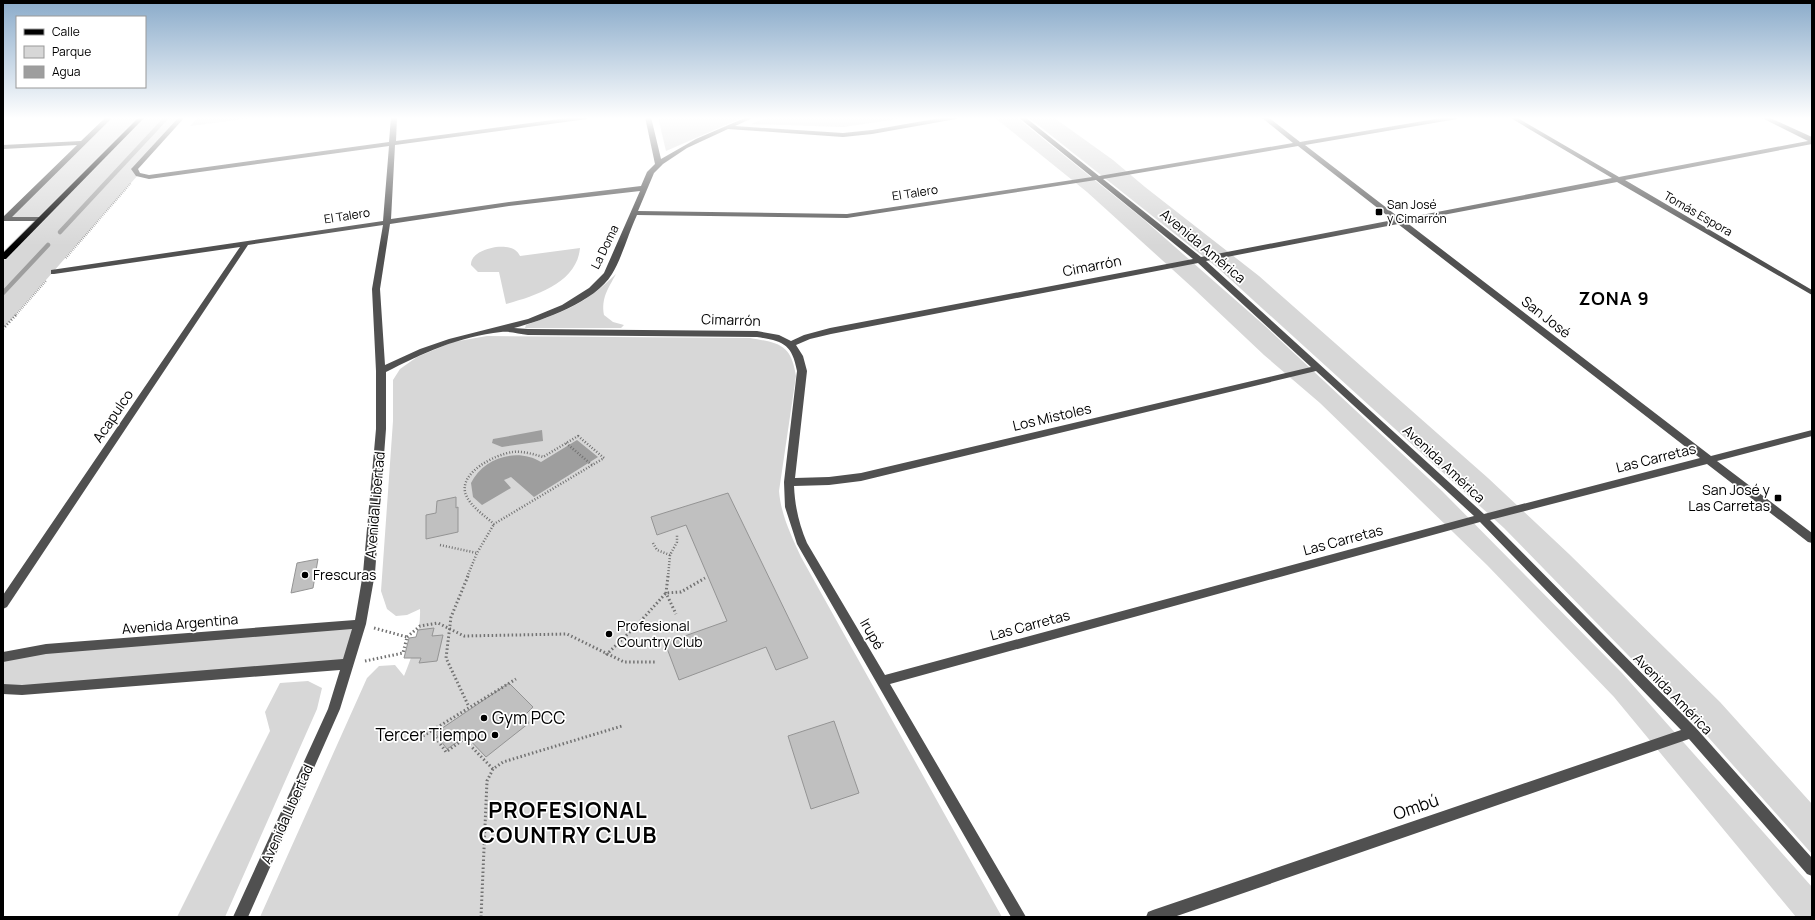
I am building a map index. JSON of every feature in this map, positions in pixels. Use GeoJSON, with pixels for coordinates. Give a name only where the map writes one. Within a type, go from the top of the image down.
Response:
{"type":"FeatureCollection","features":[{"type":"Feature","properties":{"kind":"main road"},"geometry":{"type":"LineString","coordinates":[[3,257],[99,160]]}},
{"type":"Feature","properties":{"kind":"street"},"geometry":{"type":"LineString","coordinates":[[39,219],[5,219],[66,160]]}},
{"type":"Feature","properties":{"kind":"street"},"geometry":{"type":"LineString","coordinates":[[142,160],[134,169],[138,175],[149,177],[275,160]]}},
{"type":"Feature","properties":{"kind":"street","name":"Avenida Libertad"},"geometry":{"type":"LineString","coordinates":[[240,917],[334,709],[360,624],[369,573],[381,429],[381,371],[376,288],[387,222],[391,160]]}},
{"type":"Feature","properties":{"kind":"street"},"geometry":{"type":"LineString","coordinates":[[657,160],[658,163],[663,160]]}},
{"type":"Feature","properties":{"kind":"street","name":"Avenida América"},"geometry":{"type":"LineString","coordinates":[[1075,160],[1200,260],[1482,518],[1691,732],[1812,869]]}},
{"type":"Feature","properties":{"kind":"street","name":"El Talero"},"geometry":{"type":"LineString","coordinates":[[635,213],[847,216],[1098,178],[1205,160]]}},
{"type":"Feature","properties":{"kind":"street","name":"San José"},"geometry":{"type":"LineString","coordinates":[[1320,160],[1812,538]]}},
{"type":"Feature","properties":{"kind":"street","name":"Tomás Espora"},"geometry":{"type":"LineString","coordinates":[[1585,160],[1812,293]]}},
{"type":"Feature","properties":{"kind":"street","name":"Cimarrón"},"geometry":{"type":"LineString","coordinates":[[381,371],[417,352],[449,341],[498,329],[528,332],[757,334],[776,337],[791,344],[807,337],[830,331],[1715,160]]}},
{"type":"Feature","properties":{"kind":"street","name":"La Doma"},"geometry":{"type":"LineString","coordinates":[[498,329],[531,321],[565,307],[592,290],[608,274],[651,172],[658,163]]}},
{"type":"Feature","properties":{"kind":"street","name":"El Talero"},"geometry":{"type":"LineString","coordinates":[[54,272],[509,204],[644,188]]}},
{"type":"Feature","properties":{"kind":"street","name":"Acapulco"},"geometry":{"type":"LineString","coordinates":[[3,604],[246,244]]}},
{"type":"Feature","properties":{"kind":"street","name":"Irupé"},"geometry":{"type":"LineString","coordinates":[[791,344],[799,356],[802,371],[789,482],[790,507],[802,544],[1019,917]]}},
{"type":"Feature","properties":{"kind":"street","name":"Los Mistoles"},"geometry":{"type":"LineString","coordinates":[[789,482],[829,481],[861,477],[1319,368]]}},
{"type":"Feature","properties":{"kind":"street","name":"Las Carretas"},"geometry":{"type":"LineString","coordinates":[[883,681],[1482,518],[1812,433]]}},
{"type":"Feature","properties":{"kind":"street","name":"Avenida Argentina"},"geometry":{"type":"LineString","coordinates":[[3,657],[46,649],[360,624]]}},
{"type":"Feature","properties":{"kind":"street"},"geometry":{"type":"LineString","coordinates":[[3,689],[22,690],[349,664]]}},
{"type":"Feature","properties":{"kind":"street","name":"Ombú"},"geometry":{"type":"LineString","coordinates":[[1154,917],[1691,732]]}},
{"type":"Feature","properties":{"kind":"path"},"geometry":{"type":"LineString","coordinates":[[65,260],[138,175]]}},
{"type":"Feature","properties":{"kind":"path"},"geometry":{"type":"LineString","coordinates":[[3,329],[38,291]]}},
{"type":"Feature","properties":{"kind":"path"},"geometry":{"type":"LineString","coordinates":[[469,707],[446,658],[451,617],[477,554],[494,524],[604,458],[578,436],[543,457],[535,454],[510,453],[485,460],[476,468],[469,478],[465,488],[466,496],[494,524]]}},
{"type":"Feature","properties":{"kind":"path"},"geometry":{"type":"LineString","coordinates":[[566,443],[592,465]]}},
{"type":"Feature","properties":{"kind":"path"},"geometry":{"type":"LineString","coordinates":[[676,534],[677,542],[670,555],[666,593],[676,614]]}},
{"type":"Feature","properties":{"kind":"path"},"geometry":{"type":"LineString","coordinates":[[653,543],[657,550],[670,555]]}},
{"type":"Feature","properties":{"kind":"path"},"geometry":{"type":"LineString","coordinates":[[440,545],[477,554]]}},
{"type":"Feature","properties":{"kind":"path"},"geometry":{"type":"LineString","coordinates":[[606,655],[638,624],[657,601],[666,593],[681,592],[704,578]]}},
{"type":"Feature","properties":{"kind":"path"},"geometry":{"type":"LineString","coordinates":[[349,664],[403,654],[407,637],[420,626],[438,623],[464,636],[567,634],[606,655],[624,662],[657,662]]}},
{"type":"Feature","properties":{"kind":"path"},"geometry":{"type":"LineString","coordinates":[[360,624],[407,637]]}},
{"type":"Feature","properties":{"kind":"path"},"geometry":{"type":"LineString","coordinates":[[423,736],[516,679]]}},
{"type":"Feature","properties":{"kind":"path"},"geometry":{"type":"LineString","coordinates":[[481,917],[486,781],[493,769],[503,762],[622,726]]}},
{"type":"Feature","properties":{"kind":"path"},"geometry":{"type":"LineString","coordinates":[[431,731],[446,752],[464,739],[493,769]]}},
{"type":"Feature","properties":{"kind":"green space"},"geometry":{"type":"Polygon","coordinates":[[[66,160],[142,160],[135,169],[138,175],[3,329],[3,257],[39,220],[5,219],[66,160]]]}},
{"type":"Feature","properties":{"kind":"green space"},"geometry":{"type":"Polygon","coordinates":[[[1047,160],[1070,160],[1142,218],[1265,326],[1442,491],[1622,673],[1812,887],[1812,917],[1796,917],[1614,697],[1487,565],[1320,403],[1264,355],[1087,192],[1047,160]]]}},
{"type":"Feature","properties":{"kind":"green space"},"geometry":{"type":"Polygon","coordinates":[[[1082,160],[1113,160],[1145,187],[1259,276],[1488,478],[1569,554],[1720,702],[1812,804],[1812,854],[1708,737],[1504,528],[1219,269],[1082,160]]]}},
{"type":"Feature","properties":{"kind":"green space"},"geometry":{"type":"Polygon","coordinates":[[[496,247],[513,249],[520,256],[580,248],[577,260],[563,279],[541,292],[506,304],[499,272],[478,272],[471,265],[474,257],[480,252],[496,247]]]}},
{"type":"Feature","properties":{"kind":"green space"},"geometry":{"type":"Polygon","coordinates":[[[616,274],[604,299],[603,309],[604,315],[613,322],[624,325],[621,328],[525,328],[526,325],[574,306],[594,293],[616,274]]]}},
{"type":"Feature","properties":{"kind":"green space","name":"Profesional Country Club"},"geometry":{"type":"Polygon","coordinates":[[[487,336],[750,338],[776,344],[787,351],[794,365],[796,376],[779,491],[787,525],[801,557],[1002,917],[260,917],[367,678],[379,666],[395,665],[404,676],[416,642],[420,609],[407,615],[396,616],[387,609],[381,591],[393,421],[393,380],[400,369],[417,357],[453,342],[487,336]]]}},
{"type":"Feature","properties":{"kind":"green space"},"geometry":{"type":"Polygon","coordinates":[[[360,624],[349,664],[3,689],[3,657],[360,624]]]}},
{"type":"Feature","properties":{"kind":"green space"},"geometry":{"type":"Polygon","coordinates":[[[308,681],[322,688],[317,709],[225,917],[177,917],[270,731],[265,712],[280,683],[308,681]]]}},
{"type":"Feature","properties":{"kind":"water"},"geometry":{"type":"Polygon","coordinates":[[[542,430],[543,441],[502,447],[492,443],[493,439],[542,430]]]}},
{"type":"Feature","properties":{"kind":"water"},"geometry":{"type":"Polygon","coordinates":[[[577,440],[598,457],[534,497],[511,477],[504,480],[511,488],[482,505],[473,497],[471,483],[476,474],[492,461],[511,455],[522,455],[541,462],[577,440]]]}},
{"type":"Feature","properties":{"kind":"building"},"geometry":{"type":"Polygon","coordinates":[[[728,493],[808,658],[776,670],[766,647],[679,680],[665,643],[727,621],[686,525],[657,535],[651,517],[728,493]]]}},
{"type":"Feature","properties":{"kind":"building"},"geometry":{"type":"Polygon","coordinates":[[[456,497],[456,508],[458,507],[458,532],[426,539],[426,515],[436,513],[437,501],[456,497]]]}},
{"type":"Feature","properties":{"kind":"building","name":"Frescuras"},"geometry":{"type":"Polygon","coordinates":[[[318,559],[313,588],[291,593],[297,563],[318,559]]]}},
{"type":"Feature","properties":{"kind":"building"},"geometry":{"type":"Polygon","coordinates":[[[434,628],[432,636],[443,635],[437,661],[419,663],[421,658],[404,658],[409,638],[416,637],[418,630],[434,628]]]}},
{"type":"Feature","properties":{"kind":"building","name":"Gym PCC"},"geometry":{"type":"Polygon","coordinates":[[[509,683],[533,707],[524,716],[529,723],[486,757],[466,736],[447,749],[435,733],[509,683]]]}},
{"type":"Feature","properties":{"kind":"building"},"geometry":{"type":"Polygon","coordinates":[[[834,721],[859,793],[811,809],[788,736],[834,721]]]}},
{"type":"Feature","properties":{"kind":"waterway"},"geometry":{"type":"LineString","coordinates":[[60,232],[127,160]]}},
{"type":"Feature","properties":{"kind":"waterway"},"geometry":{"type":"LineString","coordinates":[[3,293],[48,245]]}},
{"type":"Feature","properties":{"kind":"place","name":"San José y Cimarrón"},"geometry":{"type":"Point","coordinates":[1379,212]}},
{"type":"Feature","properties":{"kind":"place","name":"San José y Las Carretas"},"geometry":{"type":"Point","coordinates":[1778,498]}},
{"type":"Feature","properties":{"kind":"place","name":"Frescuras"},"geometry":{"type":"Point","coordinates":[305,575]}},
{"type":"Feature","properties":{"kind":"place","name":"Profesional Country Club"},"geometry":{"type":"Point","coordinates":[609,634]}},
{"type":"Feature","properties":{"kind":"place","name":"Gym PCC"},"geometry":{"type":"Point","coordinates":[484,718]}},
{"type":"Feature","properties":{"kind":"place","name":"Tercer Tiempo"},"geometry":{"type":"Point","coordinates":[495,735]}},
{"type":"Feature","properties":{"kind":"district","name":"ZONA 9"},"geometry":{"type":"Point","coordinates":[1614,299]}},
{"type":"Feature","properties":{"kind":"district","name":"PROFESIONAL COUNTRY CLUB"},"geometry":{"type":"Point","coordinates":[568,822]}}]}
